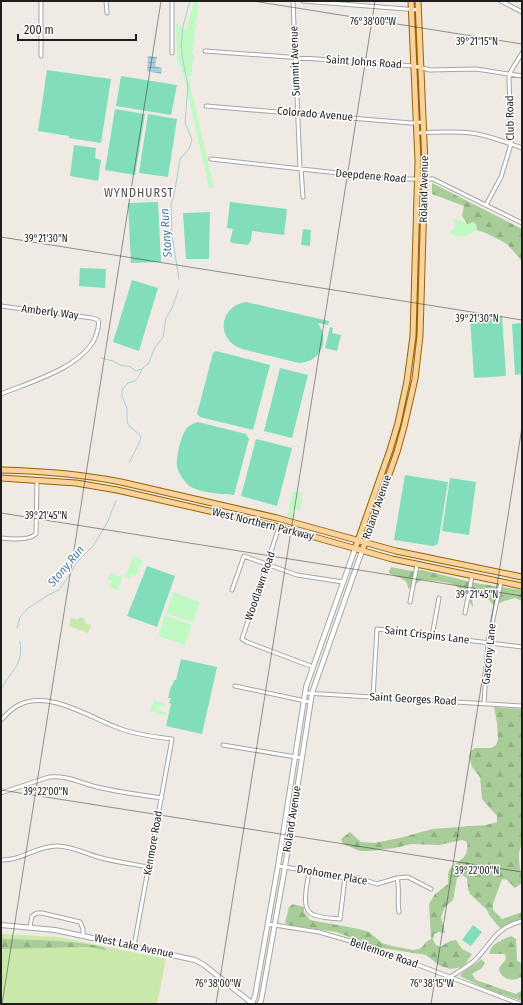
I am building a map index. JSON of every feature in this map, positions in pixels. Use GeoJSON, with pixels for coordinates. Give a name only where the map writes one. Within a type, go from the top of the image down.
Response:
{"type":"FeatureCollection","features":[{"type":"Feature","properties":{"kind":"main road","name":"Roland Avenue"},"geometry":{"type":"LineString","coordinates":[[355,549],[394,439],[407,381],[413,336],[418,179],[417,122],[411,1]]}},
{"type":"Feature","properties":{"kind":"main road","name":"Roland Avenue"},"geometry":{"type":"LineString","coordinates":[[362,551],[401,439],[415,379],[420,336],[425,133],[418,1]]}},
{"type":"Feature","properties":{"kind":"main road","name":"West Northern Parkway"},"geometry":{"type":"LineString","coordinates":[[1,470],[58,472],[114,480],[277,518],[396,551],[522,577]]}},
{"type":"Feature","properties":{"kind":"main road","name":"West Northern Parkway"},"geometry":{"type":"LineString","coordinates":[[1,478],[76,483],[110,488],[279,527],[362,551],[418,565],[522,586]]}},
{"type":"Feature","properties":{"kind":"street"},"geometry":{"type":"LineString","coordinates":[[41,1],[41,56]]}},
{"type":"Feature","properties":{"kind":"street"},"geometry":{"type":"LineString","coordinates":[[106,1],[107,14]]}},
{"type":"Feature","properties":{"kind":"street"},"geometry":{"type":"LineString","coordinates":[[172,1],[172,53]]}},
{"type":"Feature","properties":{"kind":"street","name":"Summit Avenue"},"geometry":{"type":"LineString","coordinates":[[293,1],[297,113],[303,197]]}},
{"type":"Feature","properties":{"kind":"street"},"geometry":{"type":"LineString","coordinates":[[303,1],[419,10]]}},
{"type":"Feature","properties":{"kind":"street"},"geometry":{"type":"LineString","coordinates":[[501,1],[522,12]]}},
{"type":"Feature","properties":{"kind":"street","name":"Saint Johns Road"},"geometry":{"type":"LineString","coordinates":[[204,51],[414,66],[421,69],[430,70],[476,70],[522,76]]}},
{"type":"Feature","properties":{"kind":"street"},"geometry":{"type":"LineString","coordinates":[[510,74],[522,53]]}},
{"type":"Feature","properties":{"kind":"street","name":"Club Road"},"geometry":{"type":"LineString","coordinates":[[486,205],[500,177],[511,144],[510,74]]}},
{"type":"Feature","properties":{"kind":"street","name":"Colorado Avenue"},"geometry":{"type":"LineString","coordinates":[[206,106],[424,122]]}},
{"type":"Feature","properties":{"kind":"street"},"geometry":{"type":"LineString","coordinates":[[417,133],[472,133],[522,148]]}},
{"type":"Feature","properties":{"kind":"street","name":"Deepdene Road"},"geometry":{"type":"LineString","coordinates":[[211,159],[383,178],[436,180],[522,223]]}},
{"type":"Feature","properties":{"kind":"street","name":"Amberly Way"},"geometry":{"type":"LineString","coordinates":[[1,306],[98,320],[98,328],[93,342],[87,351],[75,362],[1,394]]}},
{"type":"Feature","properties":{"kind":"street"},"geometry":{"type":"LineString","coordinates":[[1,538],[27,538],[36,534],[37,480]]}},
{"type":"Feature","properties":{"kind":"street","name":"Woodlawn Road"},"geometry":{"type":"LineString","coordinates":[[279,527],[242,640],[313,667]]}},
{"type":"Feature","properties":{"kind":"street","name":"Roland Avenue"},"geometry":{"type":"LineString","coordinates":[[252,1004],[255,996],[278,866],[303,701],[313,667],[355,549]]}},
{"type":"Feature","properties":{"kind":"street","name":"Roland Avenue"},"geometry":{"type":"LineString","coordinates":[[259,1004],[261,1001],[275,926],[312,693],[362,551]]}},
{"type":"Feature","properties":{"kind":"street"},"geometry":{"type":"LineString","coordinates":[[232,590],[244,556],[297,575],[343,582]]}},
{"type":"Feature","properties":{"kind":"street"},"geometry":{"type":"LineString","coordinates":[[410,602],[418,565]]}},
{"type":"Feature","properties":{"kind":"street"},"geometry":{"type":"LineString","coordinates":[[465,613],[472,576]]}},
{"type":"Feature","properties":{"kind":"street","name":"Gascony Lane"},"geometry":{"type":"LineString","coordinates":[[484,703],[488,642],[501,582]]}},
{"type":"Feature","properties":{"kind":"street"},"geometry":{"type":"LineString","coordinates":[[432,636],[439,598]]}},
{"type":"Feature","properties":{"kind":"street"},"geometry":{"type":"LineString","coordinates":[[327,628],[334,631]]}},
{"type":"Feature","properties":{"kind":"street","name":"Saint Crispins Lane"},"geometry":{"type":"LineString","coordinates":[[373,697],[377,629],[522,647]]}},
{"type":"Feature","properties":{"kind":"street"},"geometry":{"type":"LineString","coordinates":[[235,686],[310,702]]}},
{"type":"Feature","properties":{"kind":"street","name":"Saint Georges Road"},"geometry":{"type":"LineString","coordinates":[[305,693],[522,706]]}},
{"type":"Feature","properties":{"kind":"street","name":"Kenmore Road"},"geometry":{"type":"LineString","coordinates":[[1,720],[18,705],[44,700],[61,704],[127,731],[172,739],[134,946]]}},
{"type":"Feature","properties":{"kind":"street"},"geometry":{"type":"LineString","coordinates":[[223,745],[302,758]]}},
{"type":"Feature","properties":{"kind":"street"},"geometry":{"type":"LineString","coordinates":[[1,793],[48,776],[54,776],[63,777],[98,787],[162,798]]}},
{"type":"Feature","properties":{"kind":"street"},"geometry":{"type":"LineString","coordinates":[[1,860],[15,859],[42,848],[60,846],[72,848],[109,860],[149,867]]}},
{"type":"Feature","properties":{"kind":"street","name":"Drohomer Place"},"geometry":{"type":"LineString","coordinates":[[278,866],[309,871],[332,877],[359,878],[380,884],[397,878],[412,878],[431,889]]}},
{"type":"Feature","properties":{"kind":"street"},"geometry":{"type":"LineString","coordinates":[[309,871],[305,904],[308,912],[314,916],[340,919],[346,878]]}},
{"type":"Feature","properties":{"kind":"street"},"geometry":{"type":"LineString","coordinates":[[397,878],[399,886],[398,905],[400,912]]}},
{"type":"Feature","properties":{"kind":"street"},"geometry":{"type":"LineString","coordinates":[[30,927],[32,916],[37,913],[42,913],[80,922],[84,929],[83,936]]}},
{"type":"Feature","properties":{"kind":"street"},"geometry":{"type":"LineString","coordinates":[[450,977],[472,962],[497,934],[513,924],[522,921]]}},
{"type":"Feature","properties":{"kind":"street","name":"Bellemore Road"},"geometry":{"type":"LineString","coordinates":[[268,924],[319,932],[358,943],[388,953],[520,1004]]}},
{"type":"Feature","properties":{"kind":"street","name":"West Lake Avenue"},"geometry":{"type":"LineString","coordinates":[[1,925],[47,929],[195,960],[217,975],[252,1004]]}},
{"type":"Feature","properties":{"kind":"green space"},"geometry":{"type":"Polygon","coordinates":[[[194,1],[199,1],[192,54],[194,55],[191,76],[188,76],[214,188],[209,188],[185,81],[177,57],[176,23],[186,30],[194,1]]]}},
{"type":"Feature","properties":{"kind":"green space"},"geometry":{"type":"Polygon","coordinates":[[[47,70],[111,79],[101,143],[38,131],[47,70]]]}},
{"type":"Feature","properties":{"kind":"green space"},"geometry":{"type":"Polygon","coordinates":[[[121,76],[177,85],[171,115],[116,106],[121,76]]]}},
{"type":"Feature","properties":{"kind":"green space"},"geometry":{"type":"Polygon","coordinates":[[[115,109],[145,114],[135,175],[105,170],[115,109]]]}},
{"type":"Feature","properties":{"kind":"green space"},"geometry":{"type":"Polygon","coordinates":[[[148,114],[177,119],[168,177],[139,173],[148,114]]]}},
{"type":"Feature","properties":{"kind":"green space"},"geometry":{"type":"Polygon","coordinates":[[[74,145],[96,148],[95,158],[101,160],[98,181],[70,176],[74,145]]]}},
{"type":"Feature","properties":{"kind":"green space"},"geometry":{"type":"Polygon","coordinates":[[[432,183],[522,229],[522,261],[507,244],[488,234],[469,227],[462,216],[464,206],[432,194],[432,183]]]}},
{"type":"Feature","properties":{"kind":"green space"},"geometry":{"type":"Polygon","coordinates":[[[158,202],[161,262],[131,263],[128,203],[158,202]]]}},
{"type":"Feature","properties":{"kind":"green space"},"geometry":{"type":"Polygon","coordinates":[[[230,202],[287,209],[284,235],[252,231],[251,240],[248,245],[232,243],[230,241],[233,229],[227,228],[230,202]]]}},
{"type":"Feature","properties":{"kind":"green space"},"geometry":{"type":"Polygon","coordinates":[[[210,212],[209,259],[186,259],[183,213],[210,212]]]}},
{"type":"Feature","properties":{"kind":"green space"},"geometry":{"type":"Polygon","coordinates":[[[455,218],[467,224],[473,222],[476,224],[477,229],[466,236],[456,237],[450,232],[456,227],[454,220],[455,218]]]}},
{"type":"Feature","properties":{"kind":"green space"},"geometry":{"type":"Polygon","coordinates":[[[303,229],[311,230],[310,246],[301,245],[303,229]]]}},
{"type":"Feature","properties":{"kind":"green space"},"geometry":{"type":"Polygon","coordinates":[[[80,268],[106,269],[105,288],[79,286],[80,268]]]}},
{"type":"Feature","properties":{"kind":"green space"},"geometry":{"type":"Polygon","coordinates":[[[132,280],[158,288],[139,351],[113,342],[132,280]]]}},
{"type":"Feature","properties":{"kind":"green space"},"geometry":{"type":"Polygon","coordinates":[[[246,302],[329,321],[328,325],[318,323],[322,330],[323,343],[318,355],[307,362],[299,363],[242,349],[233,345],[227,338],[224,331],[226,316],[230,310],[237,305],[246,302]]]}},
{"type":"Feature","properties":{"kind":"green space"},"geometry":{"type":"Polygon","coordinates":[[[502,316],[506,376],[474,378],[470,318],[502,316]]]}},
{"type":"Feature","properties":{"kind":"green space"},"geometry":{"type":"Polygon","coordinates":[[[522,323],[522,374],[515,375],[512,324],[522,323]]]}},
{"type":"Feature","properties":{"kind":"green space"},"geometry":{"type":"Polygon","coordinates":[[[330,327],[333,328],[332,333],[341,335],[337,351],[325,348],[330,327]]]}},
{"type":"Feature","properties":{"kind":"green space"},"geometry":{"type":"Polygon","coordinates":[[[216,351],[270,365],[253,430],[200,417],[197,414],[213,353],[216,351]]]}},
{"type":"Feature","properties":{"kind":"green space"},"geometry":{"type":"Polygon","coordinates":[[[280,368],[308,375],[292,438],[264,431],[280,368]]]}},
{"type":"Feature","properties":{"kind":"green space"},"geometry":{"type":"Polygon","coordinates":[[[198,422],[246,434],[249,439],[234,495],[207,492],[191,487],[179,473],[177,458],[179,446],[188,427],[198,422]]]}},
{"type":"Feature","properties":{"kind":"green space"},"geometry":{"type":"Polygon","coordinates":[[[256,439],[292,448],[277,506],[241,496],[256,439]]]}},
{"type":"Feature","properties":{"kind":"green space"},"geometry":{"type":"Polygon","coordinates":[[[405,475],[448,482],[438,544],[433,546],[394,540],[405,475]]]}},
{"type":"Feature","properties":{"kind":"green space"},"geometry":{"type":"Polygon","coordinates":[[[450,478],[476,482],[469,535],[442,531],[450,478]]]}},
{"type":"Feature","properties":{"kind":"green space"},"geometry":{"type":"Polygon","coordinates":[[[293,492],[302,492],[302,501],[299,511],[296,509],[292,511],[292,514],[296,516],[296,518],[287,515],[293,492]]]}},
{"type":"Feature","properties":{"kind":"green space"},"geometry":{"type":"Polygon","coordinates":[[[133,556],[143,560],[136,576],[131,575],[130,579],[125,577],[133,556]]]}},
{"type":"Feature","properties":{"kind":"green space"},"geometry":{"type":"Polygon","coordinates":[[[147,566],[175,576],[157,627],[127,616],[147,566]]]}},
{"type":"Feature","properties":{"kind":"green space"},"geometry":{"type":"Polygon","coordinates":[[[391,567],[412,571],[422,570],[475,583],[522,590],[522,601],[515,598],[494,606],[482,593],[476,594],[472,597],[473,608],[463,591],[448,583],[423,580],[408,589],[404,580],[389,572],[391,567]]]}},
{"type":"Feature","properties":{"kind":"green space"},"geometry":{"type":"Polygon","coordinates":[[[110,572],[120,577],[121,574],[123,575],[118,590],[109,587],[112,581],[107,579],[110,572]]]}},
{"type":"Feature","properties":{"kind":"green space"},"geometry":{"type":"Polygon","coordinates":[[[173,592],[200,602],[193,622],[166,613],[173,592]]]}},
{"type":"Feature","properties":{"kind":"green space"},"geometry":{"type":"Polygon","coordinates":[[[165,615],[192,625],[185,645],[158,636],[165,615]]]}},
{"type":"Feature","properties":{"kind":"green space"},"geometry":{"type":"Polygon","coordinates":[[[71,617],[77,620],[80,617],[84,618],[85,623],[91,625],[88,633],[69,626],[71,617]]]}},
{"type":"Feature","properties":{"kind":"green space"},"geometry":{"type":"Polygon","coordinates":[[[181,659],[217,667],[202,734],[166,726],[171,704],[169,703],[171,698],[168,698],[171,686],[174,680],[176,680],[181,659]]]}},
{"type":"Feature","properties":{"kind":"green space"},"geometry":{"type":"Polygon","coordinates":[[[154,700],[165,704],[164,707],[160,706],[158,710],[167,713],[165,716],[150,711],[154,700]]]}},
{"type":"Feature","properties":{"kind":"green space"},"geometry":{"type":"Polygon","coordinates":[[[494,707],[522,709],[522,844],[519,859],[522,883],[515,888],[507,880],[502,879],[493,904],[493,910],[502,919],[522,912],[522,919],[500,928],[489,915],[487,910],[470,894],[467,878],[462,875],[457,878],[453,900],[445,907],[441,917],[445,933],[439,932],[434,934],[433,940],[436,945],[440,947],[450,941],[456,940],[462,949],[472,954],[462,967],[451,969],[440,966],[426,955],[376,947],[336,932],[289,925],[285,923],[289,907],[293,904],[304,907],[304,912],[310,920],[369,932],[382,943],[392,946],[413,950],[419,949],[431,939],[429,904],[435,894],[448,884],[449,871],[464,857],[467,842],[462,840],[439,845],[411,844],[395,848],[360,851],[343,844],[341,839],[350,832],[361,842],[374,843],[400,838],[432,829],[486,825],[497,822],[497,816],[482,799],[480,777],[472,767],[469,756],[471,751],[475,748],[491,748],[496,745],[498,740],[494,707]]]}},
{"type":"Feature","properties":{"kind":"green space"},"geometry":{"type":"Polygon","coordinates":[[[473,925],[482,932],[471,946],[462,940],[473,925]]]}},
{"type":"Feature","properties":{"kind":"green space"},"geometry":{"type":"Polygon","coordinates":[[[1,934],[58,937],[166,959],[157,1004],[1,1004],[1,934]]]}},
{"type":"Feature","properties":{"kind":"green space"},"geometry":{"type":"Polygon","coordinates":[[[511,936],[516,939],[517,961],[522,963],[522,977],[511,980],[502,975],[499,968],[506,959],[505,954],[489,954],[494,945],[511,936]]]}},
{"type":"Feature","properties":{"kind":"green space"},"geometry":{"type":"Polygon","coordinates":[[[1,939],[78,943],[104,947],[106,950],[87,947],[1,949],[1,939]]]}},
{"type":"Feature","properties":{"kind":"green space"},"geometry":{"type":"Polygon","coordinates":[[[481,959],[485,963],[482,968],[472,974],[476,980],[516,994],[522,990],[522,1001],[484,988],[460,976],[481,959]]]}},
{"type":"Feature","properties":{"kind":"water"},"geometry":{"type":"Polygon","coordinates":[[[148,56],[157,57],[155,66],[162,68],[161,74],[147,71],[148,56]]]}},
{"type":"Feature","properties":{"kind":"waterway","name":"Stony Run"},"geometry":{"type":"LineString","coordinates":[[179,279],[172,235],[171,205],[180,159],[189,149],[192,140],[185,122],[188,85],[181,46],[183,26],[190,1]]}},
{"type":"Feature","properties":{"kind":"waterway","name":"Stony Run"},"geometry":{"type":"LineString","coordinates":[[129,463],[141,437],[130,427],[127,422],[127,408],[122,396],[122,391],[128,383],[135,381],[142,369],[149,363],[154,349],[163,337],[166,318],[172,308],[178,291]]}},
{"type":"Feature","properties":{"kind":"waterway"},"geometry":{"type":"LineString","coordinates":[[101,358],[113,361],[122,366],[129,366],[136,371],[141,369]]}},
{"type":"Feature","properties":{"kind":"waterway","name":"Stony Run"},"geometry":{"type":"LineString","coordinates":[[17,628],[20,617],[27,609],[48,595],[59,590],[76,563],[93,546],[107,523],[116,501]]}},
{"type":"Feature","properties":{"kind":"waterway","name":"Stony Run"},"geometry":{"type":"LineString","coordinates":[[1,690],[18,663],[21,650],[20,641]]}},
{"type":"Feature","properties":{"kind":"district","name":"WYNDHURST"},"geometry":{"type":"Point","coordinates":[139,193]}}]}
